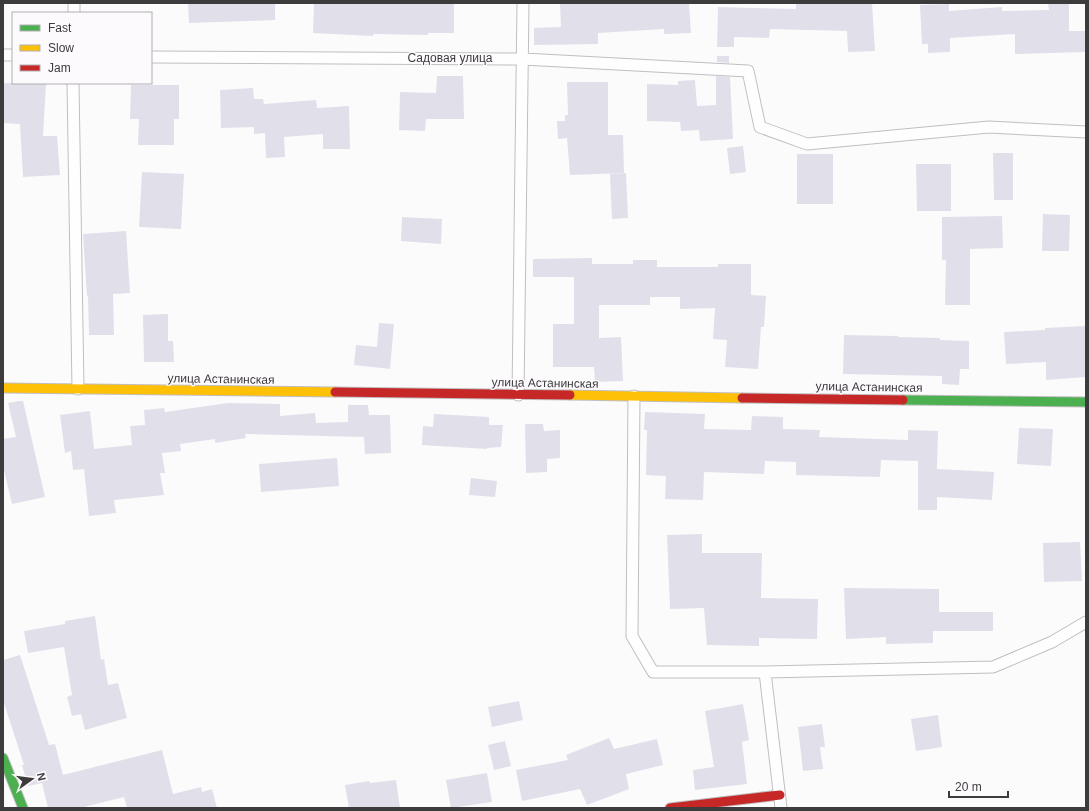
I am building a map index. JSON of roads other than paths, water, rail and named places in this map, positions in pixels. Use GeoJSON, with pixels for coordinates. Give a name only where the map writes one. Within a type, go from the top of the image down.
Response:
{"type":"FeatureCollection","features":[{"type":"Feature","properties":{"kind":"street","name":"улица Астанинская"},"geometry":{"type":"LineString","coordinates":[[3,388],[1086,402]]}},
{"type":"Feature","properties":{"kind":"street"},"geometry":{"type":"LineString","coordinates":[[3,758],[24,808]]}},
{"type":"Feature","properties":{"kind":"street"},"geometry":{"type":"LineString","coordinates":[[670,808],[780,794]]}},
{"type":"Feature","properties":{"kind":"lane"},"geometry":{"type":"LineString","coordinates":[[518,395],[523,3]]}},
{"type":"Feature","properties":{"kind":"lane","name":"Садовая улица"},"geometry":{"type":"LineString","coordinates":[[152,57],[523,59],[748,71],[760,127],[807,144],[989,127],[1086,132]]}},
{"type":"Feature","properties":{"kind":"lane"},"geometry":{"type":"LineString","coordinates":[[73,84],[78,389]]}},
{"type":"Feature","properties":{"kind":"lane"},"geometry":{"type":"LineString","coordinates":[[634,396],[632,636],[653,672],[765,672],[993,667],[1052,642],[1086,622]]}},
{"type":"Feature","properties":{"kind":"lane"},"geometry":{"type":"LineString","coordinates":[[765,672],[781,808]]}}]}
